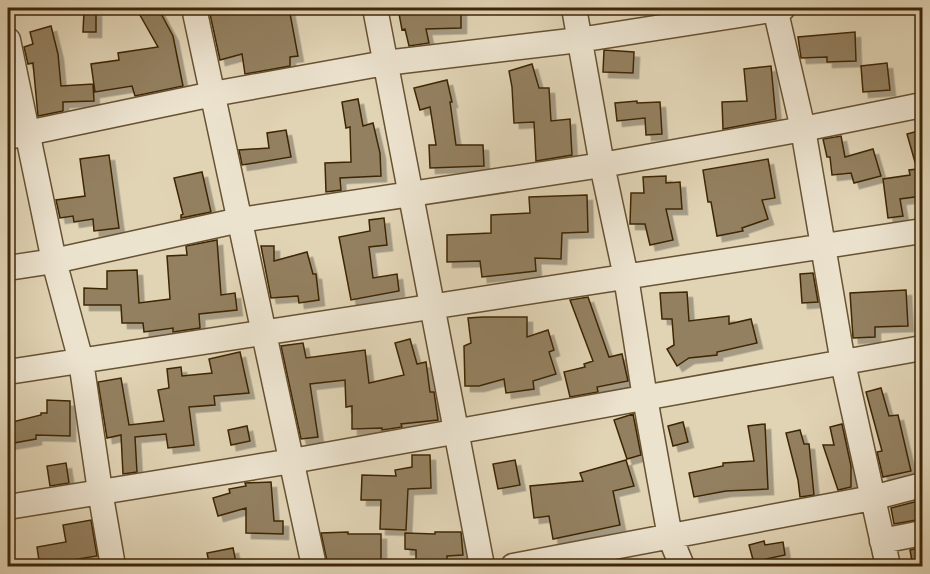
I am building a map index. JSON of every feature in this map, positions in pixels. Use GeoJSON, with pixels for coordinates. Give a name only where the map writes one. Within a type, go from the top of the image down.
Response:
{"type":"FeatureCollection","features":[{"type":"Feature","properties":{"kind":"street"},"geometry":{"type":"LineString","coordinates":[[194,8],[314,567]]}},
{"type":"Feature","properties":{"kind":"street"},"geometry":{"type":"LineString","coordinates":[[375,8],[482,567]]}},
{"type":"Feature","properties":{"kind":"street"},"geometry":{"type":"LineString","coordinates":[[574,8],[602,165],[626,277],[670,537],[682,567]]}},
{"type":"Feature","properties":{"kind":"street"},"geometry":{"type":"LineString","coordinates":[[18,135],[213,94],[385,63],[579,40],[777,8],[803,129],[843,363],[888,567]]}},
{"type":"Feature","properties":{"kind":"street"},"geometry":{"type":"LineString","coordinates":[[8,40],[18,135],[81,361],[113,567]]}},
{"type":"Feature","properties":{"kind":"street"},"geometry":{"type":"LineString","coordinates":[[8,268],[54,261],[240,220],[602,165],[922,105]]}},
{"type":"Feature","properties":{"kind":"street"},"geometry":{"type":"LineString","coordinates":[[8,372],[922,231]]}},
{"type":"Feature","properties":{"kind":"street"},"geometry":{"type":"LineString","coordinates":[[8,507],[291,460],[922,348]]}},
{"type":"Feature","properties":{"kind":"street"},"geometry":{"type":"LineString","coordinates":[[513,567],[872,498],[922,485]]}},
{"type":"Feature","properties":{"kind":"street"},"geometry":{"type":"LineString","coordinates":[[882,542],[922,533]]}},
{"type":"Feature","properties":{"kind":"building"},"geometry":{"type":"Polygon","coordinates":[[[136,8],[158,8],[173,36],[183,86],[135,96],[132,86],[95,92],[91,64],[119,60],[118,53],[158,47],[136,8]]]}},
{"type":"Feature","properties":{"kind":"building"},"geometry":{"type":"Polygon","coordinates":[[[234,8],[289,8],[298,56],[290,57],[290,66],[245,74],[242,54],[220,60],[210,14],[235,12],[234,8]]]}},
{"type":"Feature","properties":{"kind":"building"},"geometry":{"type":"Polygon","coordinates":[[[398,8],[461,8],[461,28],[426,29],[429,43],[409,46],[405,29],[402,30],[398,8]]]}},
{"type":"Feature","properties":{"kind":"building"},"geometry":{"type":"Polygon","coordinates":[[[84,11],[96,11],[96,32],[83,32],[84,11]]]}},
{"type":"Feature","properties":{"kind":"building"},"geometry":{"type":"Polygon","coordinates":[[[51,26],[58,54],[61,86],[93,84],[94,101],[63,102],[63,111],[38,116],[33,63],[28,64],[24,47],[33,44],[30,32],[51,26]]]}},
{"type":"Feature","properties":{"kind":"building"},"geometry":{"type":"Polygon","coordinates":[[[855,32],[856,61],[827,62],[827,57],[801,58],[798,37],[855,32]]]}},
{"type":"Feature","properties":{"kind":"building"},"geometry":{"type":"Polygon","coordinates":[[[604,50],[634,52],[633,73],[603,72],[604,50]]]}},
{"type":"Feature","properties":{"kind":"building"},"geometry":{"type":"Polygon","coordinates":[[[887,63],[890,90],[863,92],[861,66],[887,63]]]}},
{"type":"Feature","properties":{"kind":"building"},"geometry":{"type":"Polygon","coordinates":[[[532,64],[539,88],[549,88],[551,121],[570,119],[572,155],[536,161],[534,122],[514,123],[509,71],[532,64]]]}},
{"type":"Feature","properties":{"kind":"building"},"geometry":{"type":"Polygon","coordinates":[[[771,66],[776,119],[723,129],[722,102],[747,101],[744,69],[771,66]]]}},
{"type":"Feature","properties":{"kind":"building"},"geometry":{"type":"Polygon","coordinates":[[[447,80],[452,102],[450,102],[456,145],[483,145],[484,166],[430,168],[429,145],[436,145],[430,107],[420,110],[414,88],[447,80]]]}},
{"type":"Feature","properties":{"kind":"building"},"geometry":{"type":"Polygon","coordinates":[[[358,99],[363,126],[373,123],[380,153],[381,176],[340,178],[341,190],[326,192],[325,163],[351,162],[350,127],[346,128],[342,102],[358,99]]]}},
{"type":"Feature","properties":{"kind":"building"},"geometry":{"type":"Polygon","coordinates":[[[637,101],[637,103],[660,102],[662,134],[646,135],[645,118],[617,121],[615,103],[637,101]]]}},
{"type":"Feature","properties":{"kind":"building"},"geometry":{"type":"Polygon","coordinates":[[[286,130],[291,157],[242,165],[239,150],[269,148],[267,133],[286,130]]]}},
{"type":"Feature","properties":{"kind":"building"},"geometry":{"type":"Polygon","coordinates":[[[922,130],[922,196],[900,199],[903,216],[888,218],[883,179],[910,175],[909,170],[917,169],[907,134],[922,130]]]}},
{"type":"Feature","properties":{"kind":"building"},"geometry":{"type":"Polygon","coordinates":[[[841,136],[845,157],[873,149],[881,176],[854,183],[851,173],[832,175],[830,157],[827,157],[823,139],[841,136]]]}},
{"type":"Feature","properties":{"kind":"building"},"geometry":{"type":"Polygon","coordinates":[[[109,155],[119,228],[94,231],[93,219],[74,222],[73,216],[60,218],[56,200],[85,196],[80,159],[109,155]]]}},
{"type":"Feature","properties":{"kind":"building"},"geometry":{"type":"Polygon","coordinates":[[[768,159],[775,198],[762,200],[768,219],[742,228],[743,231],[717,236],[703,170],[768,159]]]}},
{"type":"Feature","properties":{"kind":"building"},"geometry":{"type":"Polygon","coordinates":[[[202,172],[211,212],[181,218],[183,214],[174,178],[202,172]]]}},
{"type":"Feature","properties":{"kind":"building"},"geometry":{"type":"Polygon","coordinates":[[[666,176],[666,183],[680,182],[682,209],[666,209],[673,240],[650,245],[645,224],[630,224],[631,193],[644,193],[643,177],[666,176]]]}},
{"type":"Feature","properties":{"kind":"building"},"geometry":{"type":"Polygon","coordinates":[[[587,195],[588,232],[562,233],[561,259],[535,258],[536,271],[482,277],[480,261],[447,262],[447,235],[491,233],[491,215],[530,213],[529,197],[587,195]]]}},
{"type":"Feature","properties":{"kind":"building"},"geometry":{"type":"Polygon","coordinates":[[[384,218],[387,245],[369,247],[373,278],[397,274],[399,291],[351,300],[339,237],[370,231],[369,220],[384,218]]]}},
{"type":"Feature","properties":{"kind":"building"},"geometry":{"type":"Polygon","coordinates":[[[217,240],[221,295],[235,293],[237,310],[199,314],[200,328],[173,332],[173,328],[144,332],[143,323],[122,323],[121,305],[84,305],[84,288],[107,289],[107,271],[137,270],[139,303],[170,299],[167,256],[187,255],[186,246],[217,240]]]}},
{"type":"Feature","properties":{"kind":"building"},"geometry":{"type":"Polygon","coordinates":[[[261,246],[274,246],[274,261],[307,252],[313,274],[316,274],[319,300],[299,303],[298,296],[271,298],[261,246]]]}},
{"type":"Feature","properties":{"kind":"building"},"geometry":{"type":"Polygon","coordinates":[[[813,273],[818,302],[802,303],[800,274],[813,273]]]}},
{"type":"Feature","properties":{"kind":"building"},"geometry":{"type":"Polygon","coordinates":[[[906,290],[908,326],[875,327],[875,337],[853,338],[850,293],[906,290]]]}},
{"type":"Feature","properties":{"kind":"building"},"geometry":{"type":"Polygon","coordinates":[[[687,292],[689,321],[729,316],[729,324],[751,319],[757,343],[717,352],[717,355],[689,358],[677,366],[667,349],[674,345],[672,319],[662,319],[660,293],[687,292]]]}},
{"type":"Feature","properties":{"kind":"building"},"geometry":{"type":"Polygon","coordinates":[[[588,297],[609,357],[622,354],[628,381],[597,387],[598,392],[570,397],[564,372],[585,367],[584,364],[593,361],[570,300],[588,297]]]}},
{"type":"Feature","properties":{"kind":"building"},"geometry":{"type":"Polygon","coordinates":[[[527,317],[527,337],[548,330],[554,350],[549,352],[556,374],[533,381],[534,389],[506,393],[504,379],[479,386],[465,386],[464,346],[471,343],[468,318],[527,317]]]}},
{"type":"Feature","properties":{"kind":"building"},"geometry":{"type":"Polygon","coordinates":[[[410,339],[417,364],[426,362],[430,392],[434,392],[438,420],[401,424],[402,427],[382,430],[382,428],[352,429],[352,406],[346,407],[345,380],[310,384],[318,437],[301,439],[281,346],[303,343],[306,358],[365,350],[369,383],[404,375],[395,343],[410,339]]]}},
{"type":"Feature","properties":{"kind":"building"},"geometry":{"type":"Polygon","coordinates":[[[240,352],[249,393],[214,396],[215,405],[189,407],[194,445],[168,448],[166,434],[135,437],[137,472],[123,474],[121,435],[107,438],[98,382],[121,378],[129,425],[164,421],[158,390],[169,388],[167,369],[181,367],[182,376],[212,373],[209,359],[240,352]]]}},
{"type":"Feature","properties":{"kind":"building"},"geometry":{"type":"Polygon","coordinates":[[[881,388],[889,416],[898,415],[911,471],[883,477],[877,452],[882,451],[866,392],[881,388]]]}},
{"type":"Feature","properties":{"kind":"building"},"geometry":{"type":"Polygon","coordinates":[[[47,400],[70,401],[70,436],[36,435],[36,439],[8,444],[8,423],[47,413],[47,400]]]}},
{"type":"Feature","properties":{"kind":"building"},"geometry":{"type":"Polygon","coordinates":[[[633,414],[641,455],[627,459],[614,420],[633,414]]]}},
{"type":"Feature","properties":{"kind":"building"},"geometry":{"type":"Polygon","coordinates":[[[683,422],[688,442],[673,446],[668,426],[683,422]]]}},
{"type":"Feature","properties":{"kind":"building"},"geometry":{"type":"Polygon","coordinates":[[[765,424],[768,489],[726,491],[694,497],[689,473],[723,466],[723,463],[754,461],[748,426],[765,424]]]}},
{"type":"Feature","properties":{"kind":"building"},"geometry":{"type":"Polygon","coordinates":[[[842,424],[851,466],[851,487],[838,490],[823,445],[834,445],[830,427],[842,424]]]}},
{"type":"Feature","properties":{"kind":"building"},"geometry":{"type":"Polygon","coordinates":[[[247,426],[250,441],[231,445],[228,430],[247,426]]]}},
{"type":"Feature","properties":{"kind":"building"},"geometry":{"type":"Polygon","coordinates":[[[800,430],[804,444],[809,444],[814,495],[800,497],[786,433],[800,430]]]}},
{"type":"Feature","properties":{"kind":"building"},"geometry":{"type":"Polygon","coordinates":[[[412,455],[430,455],[431,488],[408,489],[406,530],[380,529],[381,500],[361,500],[362,475],[396,476],[395,470],[412,467],[412,455]]]}},
{"type":"Feature","properties":{"kind":"building"},"geometry":{"type":"Polygon","coordinates":[[[515,460],[520,485],[498,489],[493,464],[515,460]]]}},
{"type":"Feature","properties":{"kind":"building"},"geometry":{"type":"Polygon","coordinates":[[[626,460],[634,486],[613,491],[620,525],[553,539],[549,516],[534,518],[530,486],[583,481],[580,473],[626,460]]]}},
{"type":"Feature","properties":{"kind":"building"},"geometry":{"type":"Polygon","coordinates":[[[66,463],[69,483],[50,486],[47,466],[66,463]]]}},
{"type":"Feature","properties":{"kind":"building"},"geometry":{"type":"Polygon","coordinates":[[[271,482],[274,521],[283,521],[283,534],[246,533],[246,508],[218,516],[213,498],[230,493],[229,489],[246,486],[245,483],[271,482]]]}},
{"type":"Feature","properties":{"kind":"building"},"geometry":{"type":"Polygon","coordinates":[[[922,500],[922,519],[894,524],[891,508],[922,500]]]}},
{"type":"Feature","properties":{"kind":"building"},"geometry":{"type":"Polygon","coordinates":[[[91,520],[97,556],[65,561],[66,567],[40,567],[37,547],[66,542],[63,525],[91,520]]]}},
{"type":"Feature","properties":{"kind":"building"},"geometry":{"type":"Polygon","coordinates":[[[348,532],[348,534],[381,534],[381,565],[328,566],[321,533],[348,532]]]}},
{"type":"Feature","properties":{"kind":"building"},"geometry":{"type":"Polygon","coordinates":[[[435,532],[461,532],[463,555],[447,556],[447,563],[416,564],[416,550],[405,549],[405,533],[435,534],[435,532]]]}},
{"type":"Feature","properties":{"kind":"building"},"geometry":{"type":"Polygon","coordinates":[[[764,541],[765,545],[783,542],[785,555],[766,559],[769,567],[755,567],[749,545],[764,541]]]}},
{"type":"Feature","properties":{"kind":"building"},"geometry":{"type":"Polygon","coordinates":[[[922,547],[922,567],[913,567],[910,550],[922,547]]]}},
{"type":"Feature","properties":{"kind":"building"},"geometry":{"type":"Polygon","coordinates":[[[233,548],[237,567],[210,567],[207,553],[233,548]]]}}]}
